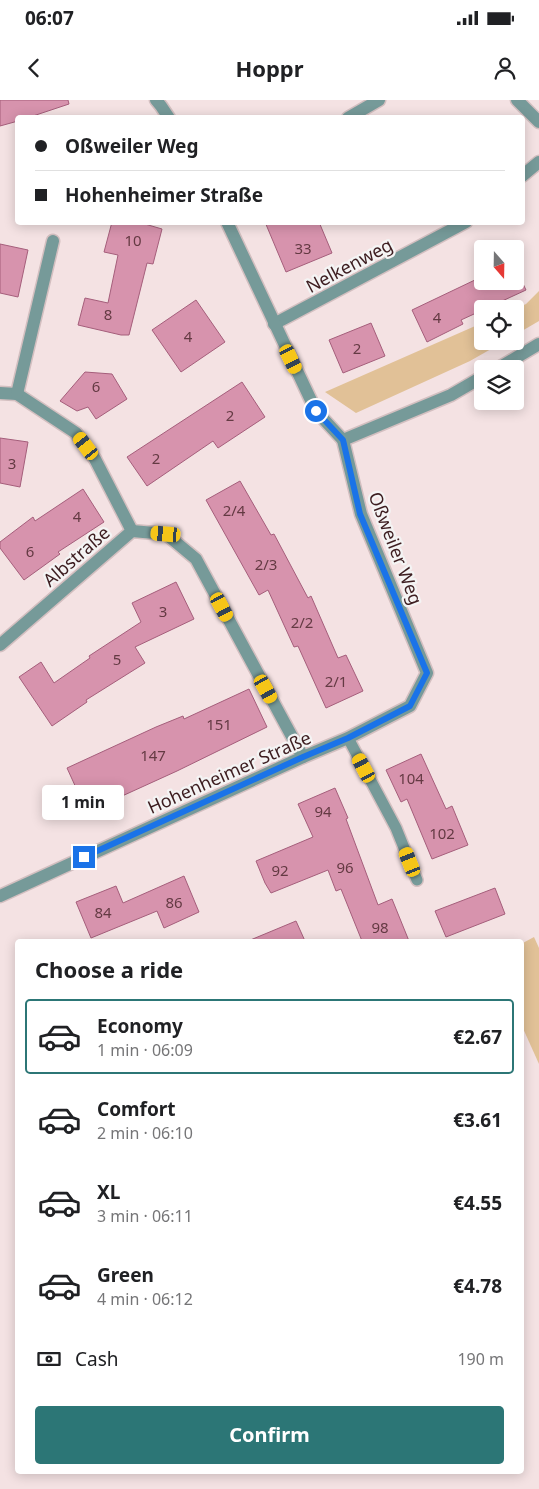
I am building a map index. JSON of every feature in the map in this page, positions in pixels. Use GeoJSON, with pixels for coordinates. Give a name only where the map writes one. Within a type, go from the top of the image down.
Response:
{"type":"FeatureCollection","features":[{"type":"Feature","properties":{"kind":"street"},"geometry":{"type":"LineString","coordinates":[[353,115],[379,100]]}},
{"type":"Feature","properties":{"kind":"street"},"geometry":{"type":"LineString","coordinates":[[517,100],[539,122]]}},
{"type":"Feature","properties":{"kind":"street"},"geometry":{"type":"LineString","coordinates":[[162,102],[168,115]]}},
{"type":"Feature","properties":{"kind":"street"},"geometry":{"type":"LineString","coordinates":[[525,174],[539,162]]}},
{"type":"Feature","properties":{"kind":"street"},"geometry":{"type":"LineString","coordinates":[[228,225],[316,411],[343,440],[451,395],[474,382]]}},
{"type":"Feature","properties":{"kind":"street","name":"Nelkenweg"},"geometry":{"type":"LineString","coordinates":[[274,324],[460,225]]}},
{"type":"Feature","properties":{"kind":"street"},"geometry":{"type":"LineString","coordinates":[[17,394],[53,240]]}},
{"type":"Feature","properties":{"kind":"street"},"geometry":{"type":"LineString","coordinates":[[512,360],[539,344]]}},
{"type":"Feature","properties":{"kind":"street"},"geometry":{"type":"LineString","coordinates":[[0,394],[17,394],[76,433],[95,458],[132,531]]}},
{"type":"Feature","properties":{"kind":"street","name":"Oßweiler Weg"},"geometry":{"type":"LineString","coordinates":[[343,440],[360,514],[427,673]]}},
{"type":"Feature","properties":{"kind":"street","name":"Albstraße"},"geometry":{"type":"LineString","coordinates":[[0,645],[132,531],[166,534],[196,558],[303,757]]}},
{"type":"Feature","properties":{"kind":"street","name":"Hohenheimer Straße"},"geometry":{"type":"LineString","coordinates":[[0,896],[348,738],[410,706],[427,673]]}},
{"type":"Feature","properties":{"kind":"lane"},"geometry":{"type":"LineString","coordinates":[[348,738],[396,828],[417,880]]}},
{"type":"Feature","properties":{"kind":"shaded area"},"geometry":{"type":"Polygon","coordinates":[[[539,291],[539,321],[524,330],[524,305],[539,291]]]}},
{"type":"Feature","properties":{"kind":"shaded area"},"geometry":{"type":"Polygon","coordinates":[[[474,327],[474,350],[489,350],[470,361],[356,413],[325,392],[474,327]]]}},
{"type":"Feature","properties":{"kind":"shaded area"},"geometry":{"type":"Polygon","coordinates":[[[534,937],[539,948],[539,1064],[524,1031],[524,942],[534,937]]]}},
{"type":"Feature","properties":{"kind":"building"},"geometry":{"type":"Polygon","coordinates":[[[0,100],[68,100],[69,104],[36,115],[15,115],[15,122],[0,126],[0,100]]]}},
{"type":"Feature","properties":{"kind":"building"},"geometry":{"type":"Polygon","coordinates":[[[111,225],[148,225],[162,229],[153,264],[147,263],[129,335],[121,335],[78,325],[85,298],[108,303],[118,255],[104,252],[111,225]]]}},
{"type":"Feature","properties":{"kind":"building"},"geometry":{"type":"Polygon","coordinates":[[[266,225],[320,225],[332,253],[286,272],[266,225]]]}},
{"type":"Feature","properties":{"kind":"building"},"geometry":{"type":"Polygon","coordinates":[[[0,244],[28,250],[18,297],[0,293],[0,244]]]}},
{"type":"Feature","properties":{"kind":"building"},"geometry":{"type":"Polygon","coordinates":[[[474,280],[474,290],[524,290],[524,286],[526,290],[504,300],[474,300],[474,314],[461,320],[463,324],[427,342],[412,310],[474,280]]]}},
{"type":"Feature","properties":{"kind":"building"},"geometry":{"type":"Polygon","coordinates":[[[196,300],[225,342],[181,372],[152,330],[196,300]]]}},
{"type":"Feature","properties":{"kind":"building"},"geometry":{"type":"Polygon","coordinates":[[[371,323],[385,356],[343,373],[329,340],[371,323]]]}},
{"type":"Feature","properties":{"kind":"building"},"geometry":{"type":"Polygon","coordinates":[[[85,372],[112,374],[127,399],[96,419],[88,407],[77,411],[60,401],[85,372]]]}},
{"type":"Feature","properties":{"kind":"building"},"geometry":{"type":"Polygon","coordinates":[[[242,382],[265,417],[218,448],[213,441],[147,486],[127,457],[242,382]]]}},
{"type":"Feature","properties":{"kind":"building"},"geometry":{"type":"Polygon","coordinates":[[[0,438],[28,442],[20,487],[0,483],[0,438]]]}},
{"type":"Feature","properties":{"kind":"building"},"geometry":{"type":"Polygon","coordinates":[[[240,481],[271,535],[274,534],[308,598],[311,596],[338,658],[346,655],[363,691],[326,708],[298,646],[294,647],[268,590],[259,595],[206,500],[240,481]]]}},
{"type":"Feature","properties":{"kind":"building"},"geometry":{"type":"Polygon","coordinates":[[[83,489],[104,522],[58,552],[60,554],[24,580],[0,548],[0,542],[33,517],[35,521],[83,489]]]}},
{"type":"Feature","properties":{"kind":"building"},"geometry":{"type":"Polygon","coordinates":[[[176,582],[194,619],[135,647],[145,663],[86,700],[87,702],[52,726],[19,677],[41,662],[54,683],[90,658],[89,656],[141,622],[132,603],[176,582]]]}},
{"type":"Feature","properties":{"kind":"building"},"geometry":{"type":"Polygon","coordinates":[[[249,689],[267,727],[87,812],[67,768],[156,727],[183,716],[184,719],[249,689]]]}},
{"type":"Feature","properties":{"kind":"building"},"geometry":{"type":"Polygon","coordinates":[[[421,754],[446,809],[452,806],[468,845],[432,859],[407,799],[401,802],[386,770],[421,754]]]}},
{"type":"Feature","properties":{"kind":"building"},"geometry":{"type":"Polygon","coordinates":[[[335,788],[348,818],[346,819],[378,905],[392,899],[408,939],[361,939],[341,889],[336,891],[328,870],[271,893],[256,861],[313,837],[298,804],[335,788]]]}},
{"type":"Feature","properties":{"kind":"building"},"geometry":{"type":"Polygon","coordinates":[[[184,876],[199,912],[164,928],[157,911],[91,938],[76,902],[116,886],[123,903],[184,876]]]}},
{"type":"Feature","properties":{"kind":"building"},"geometry":{"type":"Polygon","coordinates":[[[495,888],[505,914],[446,937],[435,911],[495,888]]]}},
{"type":"Feature","properties":{"kind":"building"},"geometry":{"type":"Polygon","coordinates":[[[296,921],[304,939],[253,939],[296,921]]]}},
{"type":"Feature","properties":{"kind":"route"},"geometry":{"type":"LineString","coordinates":[[84,857],[348,738],[410,706],[427,673],[360,514],[343,440],[316,411]]}}]}
